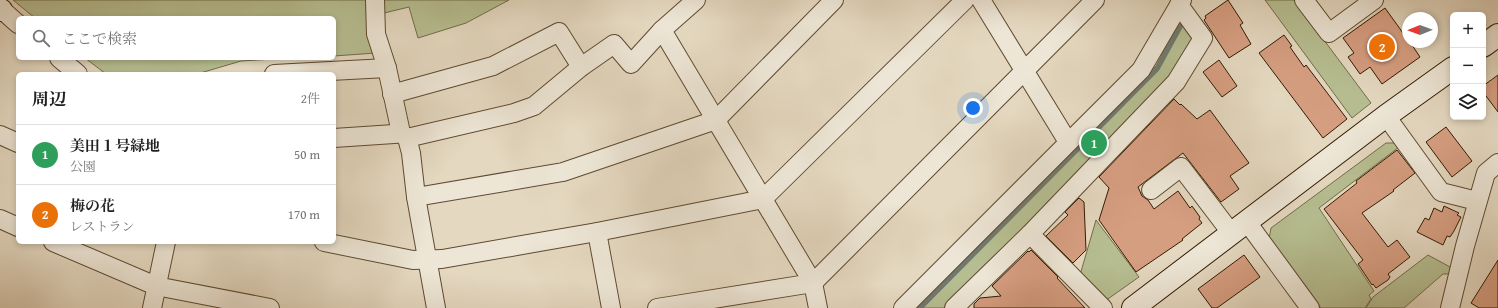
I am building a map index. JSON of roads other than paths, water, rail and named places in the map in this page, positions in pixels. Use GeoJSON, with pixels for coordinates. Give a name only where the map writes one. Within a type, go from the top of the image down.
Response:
{"type":"FeatureCollection","features":[{"type":"Feature","properties":{"kind":"street"},"geometry":{"type":"LineString","coordinates":[[375,0],[376,34],[387,68],[392,94],[404,135],[411,153],[416,196],[436,308]]}},
{"type":"Feature","properties":{"kind":"street"},"geometry":{"type":"LineString","coordinates":[[336,138],[394,134],[404,135],[514,113],[534,106],[581,67],[614,44],[631,64],[662,30],[696,0]]}},
{"type":"Feature","properties":{"kind":"street"},"geometry":{"type":"LineString","coordinates":[[416,196],[563,172],[716,120],[834,0]]}},
{"type":"Feature","properties":{"kind":"street"},"geometry":{"type":"LineString","coordinates":[[334,244],[413,260],[442,259],[598,232],[763,199],[965,0]]}},
{"type":"Feature","properties":{"kind":"street"},"geometry":{"type":"LineString","coordinates":[[981,0],[1068,142]]}},
{"type":"Feature","properties":{"kind":"street"},"geometry":{"type":"LineString","coordinates":[[657,308],[813,283],[1095,0]]}},
{"type":"Feature","properties":{"kind":"street"},"geometry":{"type":"LineString","coordinates":[[1304,0],[1329,33],[1374,0]]}},
{"type":"Feature","properties":{"kind":"street"},"geometry":{"type":"LineString","coordinates":[[904,308],[1141,70],[1180,3],[1203,38],[1176,82],[1030,234],[954,308]]}},
{"type":"Feature","properties":{"kind":"street"},"geometry":{"type":"LineString","coordinates":[[0,9],[16,22]]}},
{"type":"Feature","properties":{"kind":"street"},"geometry":{"type":"LineString","coordinates":[[662,30],[813,283],[818,308]]}},
{"type":"Feature","properties":{"kind":"street"},"geometry":{"type":"LineString","coordinates":[[392,94],[493,66],[559,32],[581,67]]}},
{"type":"Feature","properties":{"kind":"street"},"geometry":{"type":"LineString","coordinates":[[1486,44],[1498,35]]}},
{"type":"Feature","properties":{"kind":"street"},"geometry":{"type":"LineString","coordinates":[[61,60],[76,72]]}},
{"type":"Feature","properties":{"kind":"street"},"geometry":{"type":"LineString","coordinates":[[312,72],[387,68]]}},
{"type":"Feature","properties":{"kind":"street"},"geometry":{"type":"LineString","coordinates":[[1133,308],[1386,116],[1450,70]]}},
{"type":"Feature","properties":{"kind":"street"},"geometry":{"type":"LineString","coordinates":[[1386,116],[1441,192],[1477,201]]}},
{"type":"Feature","properties":{"kind":"street"},"geometry":{"type":"LineString","coordinates":[[0,135],[16,142]]}},
{"type":"Feature","properties":{"kind":"street"},"geometry":{"type":"LineString","coordinates":[[1450,308],[1477,201],[1486,173],[1498,163]]}},
{"type":"Feature","properties":{"kind":"street"},"geometry":{"type":"LineString","coordinates":[[1151,190],[1181,167],[1239,228],[1310,308]]}},
{"type":"Feature","properties":{"kind":"street"},"geometry":{"type":"LineString","coordinates":[[0,219],[16,226]]}},
{"type":"Feature","properties":{"kind":"street"},"geometry":{"type":"LineString","coordinates":[[598,232],[612,308]]}},
{"type":"Feature","properties":{"kind":"street"},"geometry":{"type":"LineString","coordinates":[[1030,234],[1103,308]]}},
{"type":"Feature","properties":{"kind":"street"},"geometry":{"type":"LineString","coordinates":[[58,244],[156,286],[270,308]]}},
{"type":"Feature","properties":{"kind":"street"},"geometry":{"type":"LineString","coordinates":[[152,308],[166,244]]}},
{"type":"Feature","properties":{"kind":"waterway"},"geometry":{"type":"LineString","coordinates":[[920,308],[1157,69],[1180,27]]}},
{"type":"Feature","properties":{"kind":"place","name":"梅の花"},"geometry":{"type":"Point","coordinates":[1382,47]}},
{"type":"Feature","properties":{"kind":"place","name":"美田１号緑地"},"geometry":{"type":"Point","coordinates":[1094,143]}}]}
